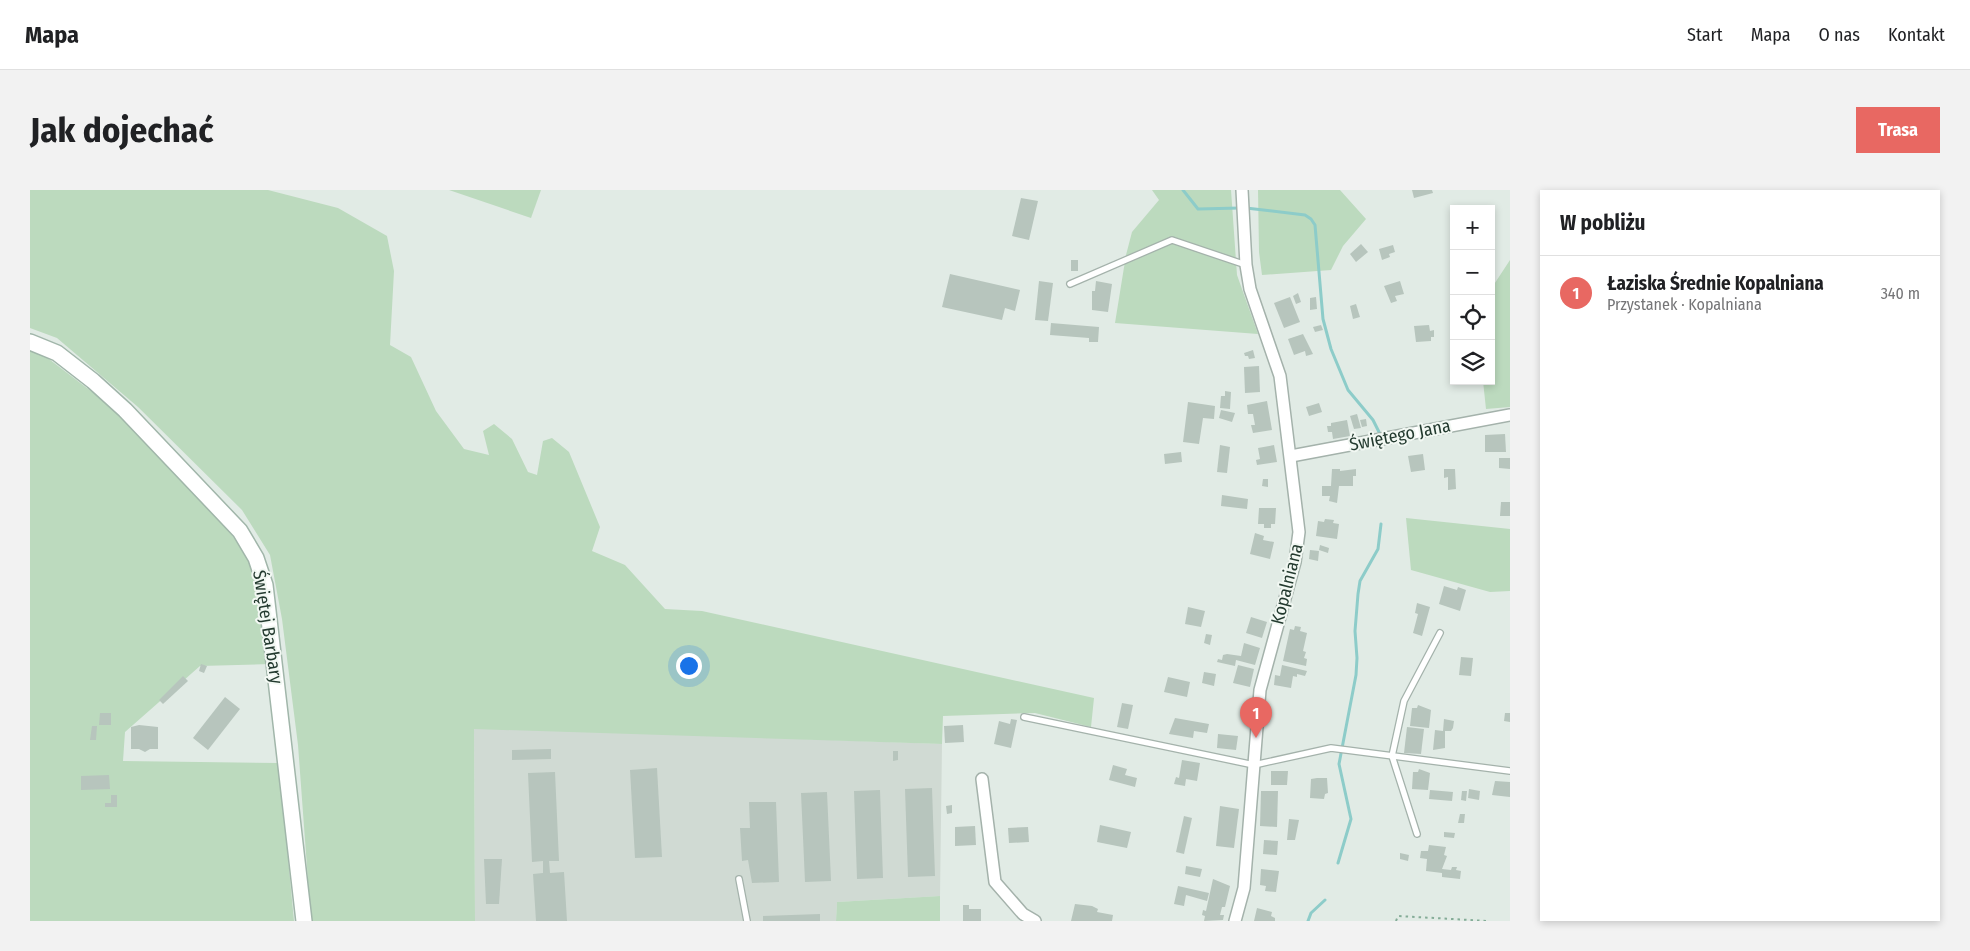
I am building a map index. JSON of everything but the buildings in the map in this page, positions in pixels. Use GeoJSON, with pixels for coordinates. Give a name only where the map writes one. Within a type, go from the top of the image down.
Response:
{"type":"FeatureCollection","features":[{"type":"Feature","properties":{"kind":"street","name":"Kopalniana"},"geometry":{"type":"LineString","coordinates":[[1235,921],[1244,888],[1260,690],[1298,548],[1299,532],[1291,456],[1276,362],[1250,289],[1246,265],[1242,192]]}},
{"type":"Feature","properties":{"kind":"street","name":"Świętej Barbary"},"geometry":{"type":"LineString","coordinates":[[30,342],[57,353],[125,410],[240,531],[256,558],[265,585],[304,921]]}},
{"type":"Feature","properties":{"kind":"street","name":"Świętego Jana"},"geometry":{"type":"LineString","coordinates":[[1291,456],[1510,415]]}},
{"type":"Feature","properties":{"kind":"street"},"geometry":{"type":"LineString","coordinates":[[982,778],[995,882],[1023,914],[1035,921]]}},
{"type":"Feature","properties":{"kind":"lane"},"geometry":{"type":"LineString","coordinates":[[1070,284],[1172,240],[1246,265]]}},
{"type":"Feature","properties":{"kind":"lane"},"geometry":{"type":"LineString","coordinates":[[1417,834],[1392,756],[1404,701],[1440,633]]}},
{"type":"Feature","properties":{"kind":"lane"},"geometry":{"type":"LineString","coordinates":[[1024,717],[1254,765],[1331,748],[1510,771]]}},
{"type":"Feature","properties":{"kind":"lane"},"geometry":{"type":"LineString","coordinates":[[739,879],[747,921]]}},
{"type":"Feature","properties":{"kind":"path"},"geometry":{"type":"LineString","coordinates":[[1396,921],[1398,916],[1488,921]]}},
{"type":"Feature","properties":{"kind":"shaded area"},"geometry":{"type":"Polygon","coordinates":[[[496,728],[942,744],[940,896],[837,902],[836,921],[475,921],[474,729],[496,728]]]}},
{"type":"Feature","properties":{"kind":"green space"},"geometry":{"type":"Polygon","coordinates":[[[30,190],[268,190],[338,208],[387,236],[394,271],[390,345],[411,357],[436,411],[464,449],[489,455],[483,431],[494,424],[512,439],[528,472],[537,475],[543,441],[552,438],[569,452],[600,527],[592,551],[625,565],[665,609],[702,611],[1094,698],[1091,727],[1035,713],[943,716],[942,744],[474,729],[475,921],[311,921],[298,745],[282,619],[270,555],[242,510],[138,407],[57,338],[30,328],[30,190]]]}},
{"type":"Feature","properties":{"kind":"green space"},"geometry":{"type":"Polygon","coordinates":[[[449,190],[541,190],[531,218],[449,190]]]}},
{"type":"Feature","properties":{"kind":"green space"},"geometry":{"type":"Polygon","coordinates":[[[1152,190],[1231,190],[1237,275],[1258,334],[1115,323],[1126,255],[1132,232],[1159,200],[1152,190]]]}},
{"type":"Feature","properties":{"kind":"green space"},"geometry":{"type":"Polygon","coordinates":[[[1258,190],[1340,190],[1366,219],[1343,246],[1331,270],[1262,275],[1259,252],[1258,190]]]}},
{"type":"Feature","properties":{"kind":"green space"},"geometry":{"type":"Polygon","coordinates":[[[1510,260],[1510,407],[1486,409],[1483,385],[1495,385],[1495,283],[1510,260]]]}},
{"type":"Feature","properties":{"kind":"green space"},"geometry":{"type":"Polygon","coordinates":[[[30,350],[45,356],[126,418],[224,525],[255,565],[269,664],[200,666],[125,732],[123,761],[279,763],[294,921],[30,921],[30,350]]]}},
{"type":"Feature","properties":{"kind":"green space"},"geometry":{"type":"Polygon","coordinates":[[[1406,518],[1510,529],[1510,591],[1490,592],[1411,570],[1406,518]]]}},
{"type":"Feature","properties":{"kind":"green space"},"geometry":{"type":"Polygon","coordinates":[[[940,896],[940,921],[836,921],[837,902],[940,896]]]}},
{"type":"Feature","properties":{"kind":"waterway"},"geometry":{"type":"LineString","coordinates":[[1183,190],[1198,209],[1240,208]]}},
{"type":"Feature","properties":{"kind":"waterway"},"geometry":{"type":"LineString","coordinates":[[1246,208],[1305,215],[1315,225],[1323,319],[1331,349],[1348,390],[1373,420],[1381,436]]}},
{"type":"Feature","properties":{"kind":"waterway"},"geometry":{"type":"LineString","coordinates":[[1338,863],[1351,819],[1339,764],[1356,675],[1355,631],[1358,594],[1360,581],[1378,549],[1381,524]]}},
{"type":"Feature","properties":{"kind":"waterway"},"geometry":{"type":"LineString","coordinates":[[1308,921],[1311,913],[1325,900]]}},
{"type":"Feature","properties":{"kind":"place","name":"Łaziska Średnie Kopalniana"},"geometry":{"type":"Point","coordinates":[1256,738]}}]}
